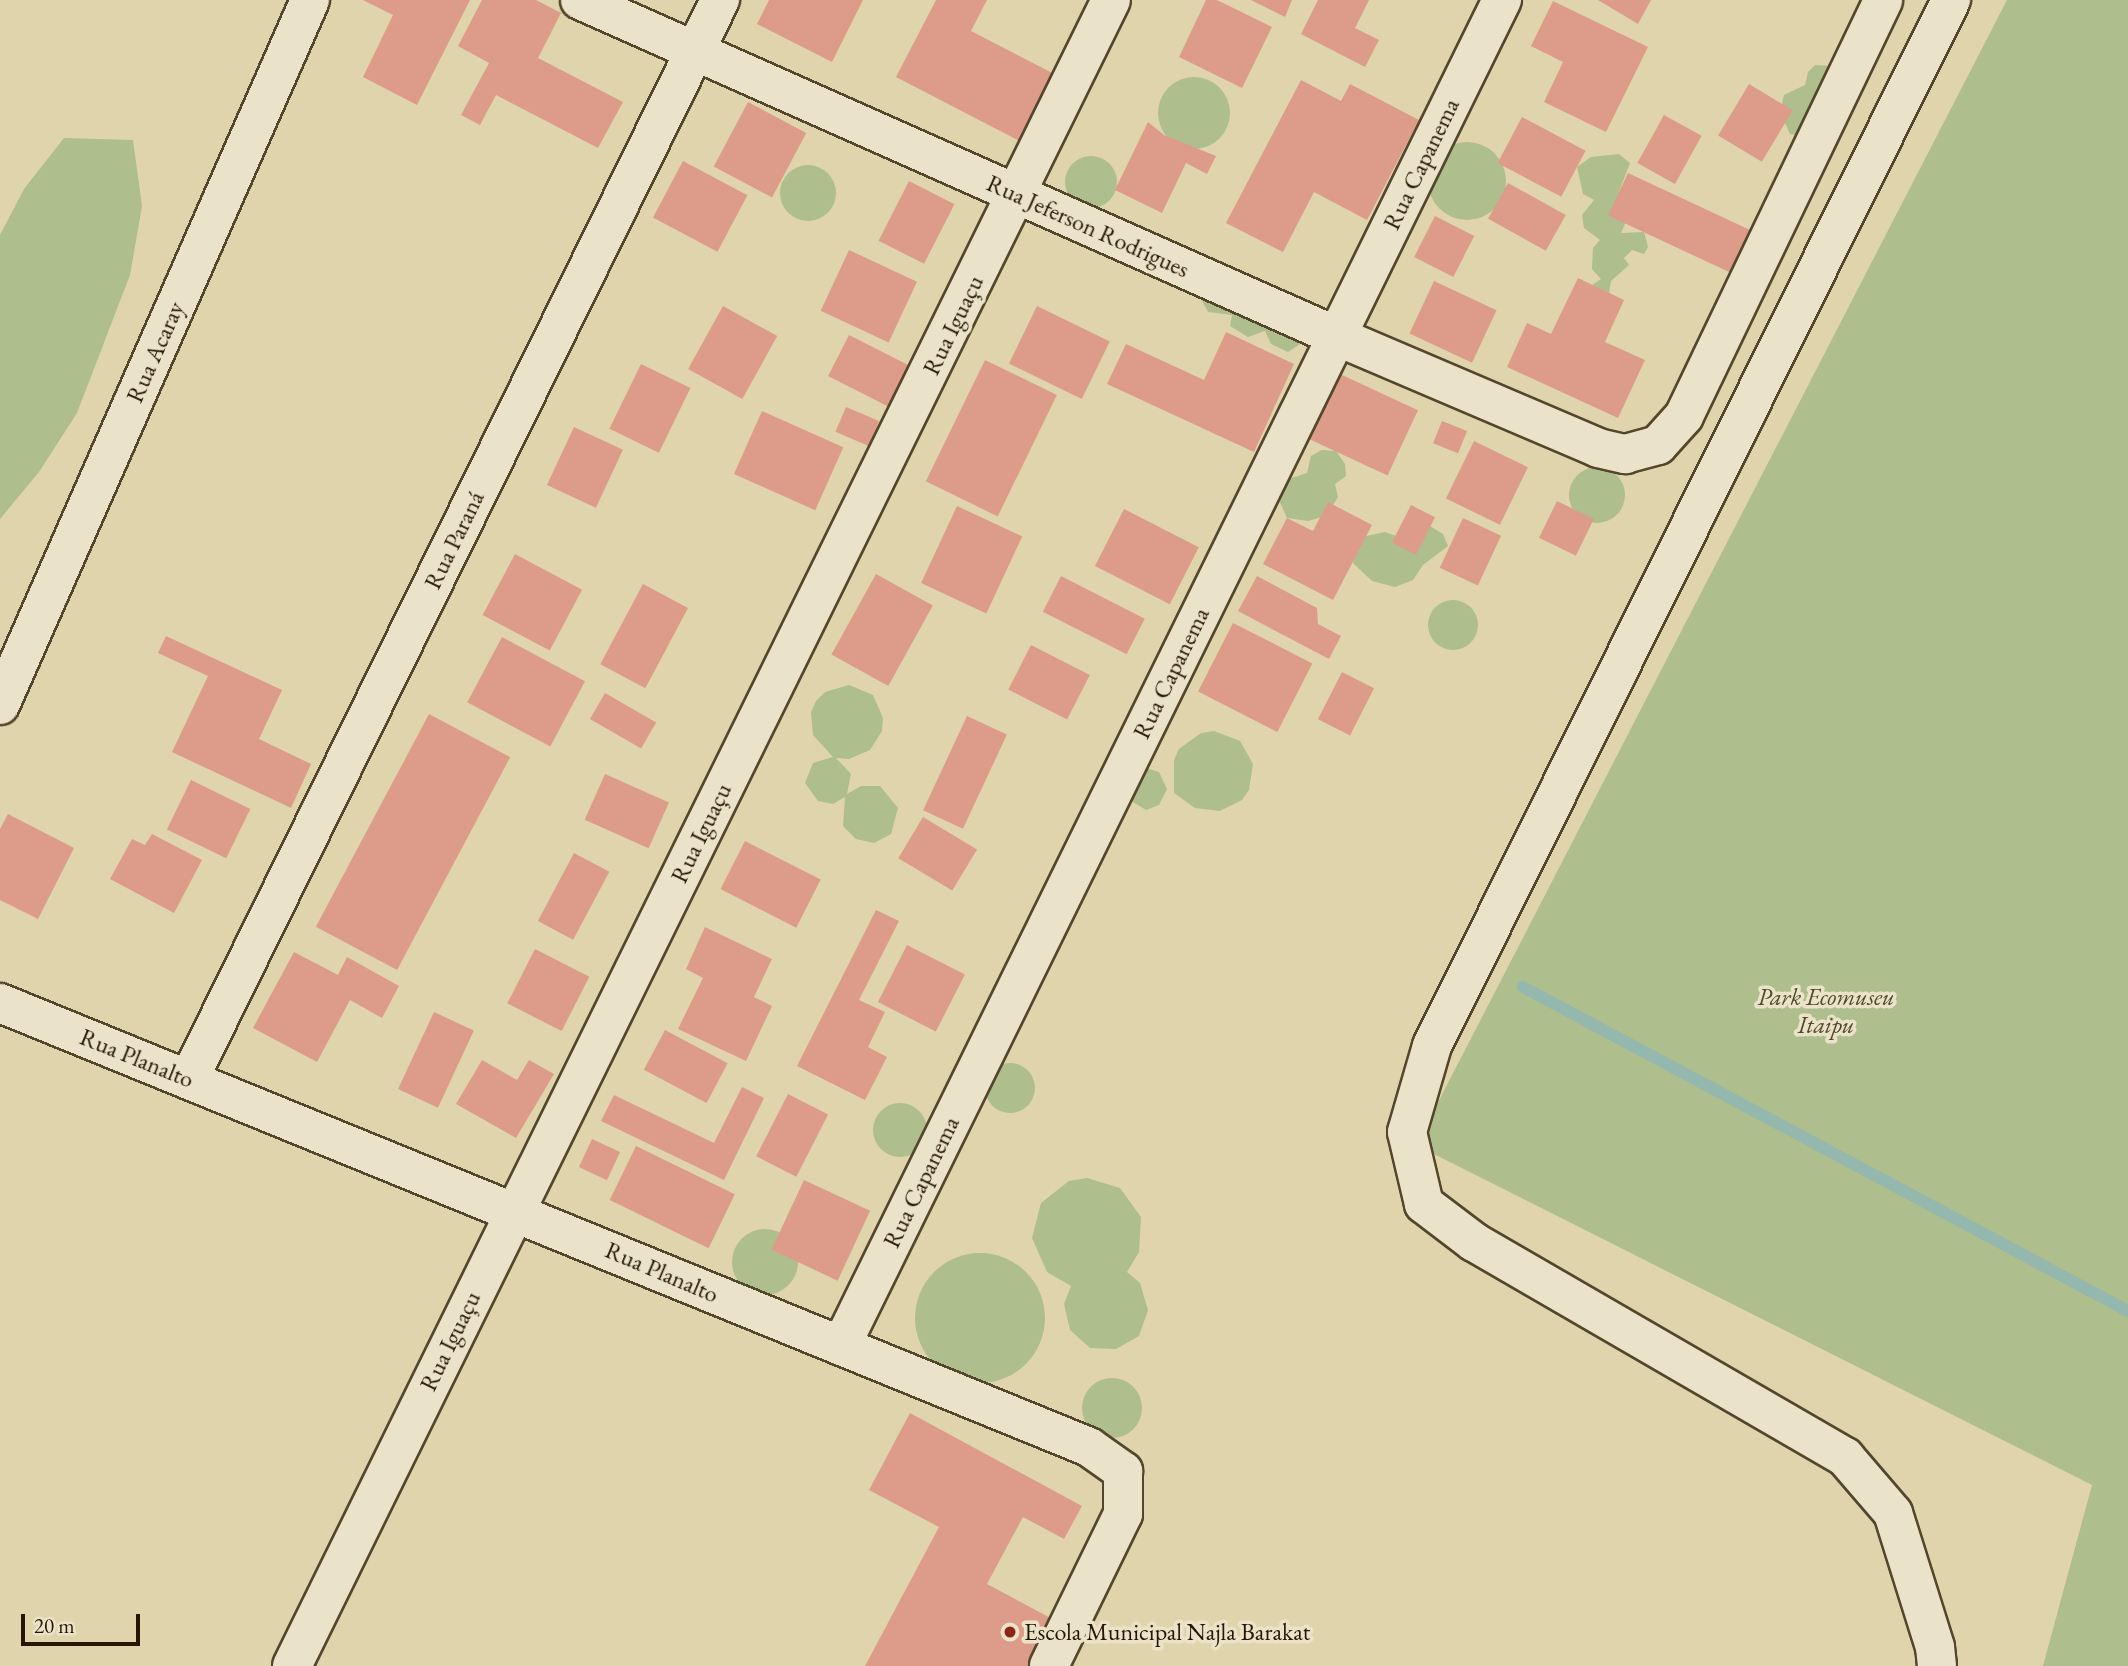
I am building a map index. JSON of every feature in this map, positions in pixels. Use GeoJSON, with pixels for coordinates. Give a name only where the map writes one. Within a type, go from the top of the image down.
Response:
{"type":"FeatureCollection","features":[{"type":"Feature","properties":{"kind":"street","name":"Rua Acaray"},"geometry":{"type":"LineString","coordinates":[[0,705],[310,0]]}},
{"type":"Feature","properties":{"kind":"street","name":"Rua Jeferson Rodrigues"},"geometry":{"type":"LineString","coordinates":[[580,0],[1336,336],[1598,448],[1625,454],[1658,445],[1684,416],[1883,0]]}},
{"type":"Feature","properties":{"kind":"street","name":"Rua Paraná"},"geometry":{"type":"LineString","coordinates":[[188,1079],[720,0]]}},
{"type":"Feature","properties":{"kind":"street","name":"Rua Iguaçu"},"geometry":{"type":"LineString","coordinates":[[292,1666],[514,1210],[1018,195],[1111,0]]}},
{"type":"Feature","properties":{"kind":"street","name":"Rua Capanema"},"geometry":{"type":"LineString","coordinates":[[841,1346],[1502,0]]}},
{"type":"Feature","properties":{"kind":"street"},"geometry":{"type":"LineString","coordinates":[[1937,1666],[1935,1647],[1893,1513],[1845,1457],[1474,1242],[1424,1204],[1407,1132],[1432,1046],[1951,0]]}},
{"type":"Feature","properties":{"kind":"street","name":"Rua Planalto"},"geometry":{"type":"LineString","coordinates":[[0,1003],[514,1210],[1089,1447],[1122,1471],[1123,1514],[1049,1666]]}},
{"type":"Feature","properties":{"kind":"green space","name":"Park Ecomuseu Itaipu"},"geometry":{"type":"Polygon","coordinates":[[[2007,0],[2128,0],[2128,1666],[2043,1666],[2092,1485],[1416,1145],[2007,0]]]}},
{"type":"Feature","properties":{"kind":"green space"},"geometry":{"type":"Polygon","coordinates":[[[1815,65],[1832,66],[1809,138],[1790,134],[1780,112],[1784,95],[1805,85],[1808,72],[1815,65]]]}},
{"type":"Feature","properties":{"kind":"green space"},"geometry":{"type":"Polygon","coordinates":[[[1201,77],[1220,87],[1228,99],[1228,127],[1220,139],[1208,147],[1187,149],[1168,139],[1160,127],[1158,106],[1168,87],[1180,79],[1201,77]]]}},
{"type":"Feature","properties":{"kind":"green space"},"geometry":{"type":"Polygon","coordinates":[[[64,138],[133,140],[142,206],[130,275],[77,413],[39,472],[0,519],[0,235],[24,189],[64,138]]]}},
{"type":"Feature","properties":{"kind":"green space"},"geometry":{"type":"Polygon","coordinates":[[[1467,142],[1482,145],[1495,153],[1503,166],[1506,181],[1503,196],[1495,209],[1482,217],[1467,220],[1452,217],[1439,209],[1431,196],[1428,181],[1431,166],[1439,153],[1452,145],[1467,142]]]}},
{"type":"Feature","properties":{"kind":"green space"},"geometry":{"type":"Polygon","coordinates":[[[1619,154],[1630,163],[1619,192],[1628,217],[1621,233],[1644,232],[1648,247],[1644,254],[1632,250],[1624,258],[1629,265],[1611,281],[1608,300],[1586,289],[1601,279],[1592,269],[1593,248],[1600,240],[1584,228],[1582,215],[1594,200],[1583,194],[1577,167],[1591,157],[1619,154]]]}},
{"type":"Feature","properties":{"kind":"green space"},"geometry":{"type":"Polygon","coordinates":[[[1091,156],[1101,158],[1109,164],[1115,172],[1115,192],[1109,200],[1101,206],[1091,208],[1081,206],[1073,200],[1067,192],[1065,182],[1067,172],[1073,164],[1081,158],[1091,156]]]}},
{"type":"Feature","properties":{"kind":"green space"},"geometry":{"type":"Polygon","coordinates":[[[808,165],[819,167],[828,173],[834,182],[834,204],[828,213],[819,219],[808,221],[797,219],[788,213],[782,204],[780,193],[782,182],[788,173],[797,167],[808,165]]]}},
{"type":"Feature","properties":{"kind":"green space"},"geometry":{"type":"Polygon","coordinates":[[[1209,283],[1308,339],[1288,352],[1271,344],[1265,331],[1248,337],[1230,326],[1232,315],[1208,312],[1201,299],[1209,283]]]}},
{"type":"Feature","properties":{"kind":"green space"},"geometry":{"type":"Polygon","coordinates":[[[1322,450],[1336,451],[1345,464],[1346,476],[1335,484],[1338,497],[1326,516],[1308,521],[1287,518],[1279,500],[1282,481],[1307,473],[1311,456],[1322,450]]]}},
{"type":"Feature","properties":{"kind":"green space"},"geometry":{"type":"Polygon","coordinates":[[[1591,467],[1603,467],[1613,471],[1621,479],[1625,495],[1621,511],[1613,519],[1603,523],[1591,523],[1581,519],[1573,511],[1569,501],[1569,489],[1573,479],[1581,471],[1591,467]]]}},
{"type":"Feature","properties":{"kind":"green space"},"geometry":{"type":"Polygon","coordinates":[[[1430,526],[1443,534],[1448,546],[1423,565],[1413,580],[1395,587],[1372,581],[1353,563],[1357,538],[1385,532],[1402,538],[1430,526]]]}},
{"type":"Feature","properties":{"kind":"green space"},"geometry":{"type":"Polygon","coordinates":[[[1453,600],[1471,607],[1478,625],[1471,643],[1453,650],[1435,643],[1428,625],[1435,607],[1453,600]]]}},
{"type":"Feature","properties":{"kind":"green space"},"geometry":{"type":"Polygon","coordinates":[[[849,685],[873,695],[883,718],[882,731],[870,750],[849,759],[836,758],[851,774],[847,794],[861,786],[880,786],[898,808],[891,834],[874,843],[856,839],[843,826],[845,797],[833,804],[818,801],[805,783],[813,763],[833,757],[813,735],[811,712],[816,701],[825,692],[849,685]]]}},
{"type":"Feature","properties":{"kind":"green space"},"geometry":{"type":"Polygon","coordinates":[[[1214,731],[1240,741],[1253,764],[1249,790],[1242,800],[1220,811],[1195,808],[1174,793],[1174,760],[1179,749],[1201,733],[1214,731]]]}},
{"type":"Feature","properties":{"kind":"green space"},"geometry":{"type":"Polygon","coordinates":[[[1146,768],[1159,772],[1167,789],[1159,805],[1146,810],[1128,799],[1146,768]]]}},
{"type":"Feature","properties":{"kind":"green space"},"geometry":{"type":"Polygon","coordinates":[[[1010,1063],[1028,1070],[1035,1088],[1028,1106],[1010,1113],[992,1106],[985,1088],[992,1070],[1010,1063]]]}},
{"type":"Feature","properties":{"kind":"green space"},"geometry":{"type":"Polygon","coordinates":[[[900,1103],[919,1111],[927,1130],[919,1149],[900,1157],[881,1149],[873,1130],[881,1111],[900,1103]]]}},
{"type":"Feature","properties":{"kind":"green space"},"geometry":{"type":"Polygon","coordinates":[[[1087,1178],[1120,1188],[1141,1217],[1139,1252],[1127,1272],[1140,1283],[1148,1310],[1139,1336],[1116,1349],[1090,1348],[1070,1330],[1064,1304],[1071,1286],[1047,1272],[1032,1238],[1041,1203],[1069,1181],[1087,1178]]]}},
{"type":"Feature","properties":{"kind":"green space"},"geometry":{"type":"Polygon","coordinates":[[[765,1229],[778,1232],[788,1239],[795,1249],[798,1262],[795,1275],[788,1285],[778,1292],[765,1295],[752,1292],[742,1285],[735,1275],[732,1262],[735,1249],[742,1239],[752,1232],[765,1229]]]}},
{"type":"Feature","properties":{"kind":"green space"},"geometry":{"type":"Polygon","coordinates":[[[980,1253],[1005,1258],[1026,1272],[1040,1293],[1045,1318],[1040,1343],[1026,1364],[1005,1378],[980,1383],[955,1378],[934,1364],[920,1343],[915,1318],[920,1293],[934,1272],[955,1258],[980,1253]]]}},
{"type":"Feature","properties":{"kind":"green space"},"geometry":{"type":"Polygon","coordinates":[[[1106,1378],[1118,1378],[1137,1391],[1142,1408],[1140,1420],[1129,1433],[1118,1438],[1106,1438],[1087,1425],[1082,1414],[1082,1402],[1095,1383],[1106,1378]]]}},
{"type":"Feature","properties":{"kind":"building"},"geometry":{"type":"Polygon","coordinates":[[[363,0],[470,0],[417,105],[363,77],[393,15],[363,0]]]}},
{"type":"Feature","properties":{"kind":"building"},"geometry":{"type":"Polygon","coordinates":[[[482,0],[536,0],[561,13],[538,58],[623,102],[598,148],[496,95],[480,125],[461,115],[489,63],[458,46],[482,0]]]}},
{"type":"Feature","properties":{"kind":"building"},"geometry":{"type":"Polygon","coordinates":[[[769,0],[863,0],[832,62],[757,24],[769,0]]]}},
{"type":"Feature","properties":{"kind":"building"},"geometry":{"type":"Polygon","coordinates":[[[936,0],[987,0],[971,31],[1060,77],[1025,144],[896,77],[936,0]]]}},
{"type":"Feature","properties":{"kind":"building"},"geometry":{"type":"Polygon","coordinates":[[[1206,0],[1217,0],[1272,27],[1242,88],[1179,57],[1206,0]]]}},
{"type":"Feature","properties":{"kind":"building"},"geometry":{"type":"Polygon","coordinates":[[[1251,0],[1292,0],[1285,17],[1251,0]]]}},
{"type":"Feature","properties":{"kind":"building"},"geometry":{"type":"Polygon","coordinates":[[[1318,0],[1369,0],[1355,28],[1379,40],[1365,67],[1301,34],[1318,0]]]}},
{"type":"Feature","properties":{"kind":"building"},"geometry":{"type":"Polygon","coordinates":[[[1598,0],[1651,0],[1638,24],[1598,0]]]}},
{"type":"Feature","properties":{"kind":"building"},"geometry":{"type":"Polygon","coordinates":[[[1553,1],[1648,47],[1606,132],[1544,102],[1563,62],[1531,46],[1553,1]]]}},
{"type":"Feature","properties":{"kind":"building"},"geometry":{"type":"Polygon","coordinates":[[[1301,80],[1341,101],[1350,84],[1419,120],[1367,220],[1314,192],[1283,252],[1226,223],[1301,80]]]}},
{"type":"Feature","properties":{"kind":"building"},"geometry":{"type":"Polygon","coordinates":[[[1749,84],[1793,110],[1762,162],[1718,135],[1749,84]]]}},
{"type":"Feature","properties":{"kind":"building"},"geometry":{"type":"Polygon","coordinates":[[[748,102],[806,133],[772,197],[714,166],[748,102]]]}},
{"type":"Feature","properties":{"kind":"building"},"geometry":{"type":"Polygon","coordinates":[[[1664,115],[1702,136],[1675,184],[1637,163],[1664,115]]]}},
{"type":"Feature","properties":{"kind":"building"},"geometry":{"type":"Polygon","coordinates":[[[1522,117],[1586,151],[1561,197],[1498,163],[1522,117]]]}},
{"type":"Feature","properties":{"kind":"building"},"geometry":{"type":"Polygon","coordinates":[[[1148,122],[1164,135],[1216,156],[1207,174],[1186,163],[1162,213],[1115,190],[1148,122]]]}},
{"type":"Feature","properties":{"kind":"building"},"geometry":{"type":"Polygon","coordinates":[[[683,161],[747,195],[717,252],[653,218],[683,161]]]}},
{"type":"Feature","properties":{"kind":"building"},"geometry":{"type":"Polygon","coordinates":[[[1628,173],[1755,232],[1735,275],[1608,216],[1628,173]]]}},
{"type":"Feature","properties":{"kind":"building"},"geometry":{"type":"Polygon","coordinates":[[[909,181],[954,204],[924,264],[879,241],[909,181]]]}},
{"type":"Feature","properties":{"kind":"building"},"geometry":{"type":"Polygon","coordinates":[[[1508,183],[1566,215],[1546,251],[1488,219],[1508,183]]]}},
{"type":"Feature","properties":{"kind":"building"},"geometry":{"type":"Polygon","coordinates":[[[1435,216],[1474,236],[1453,277],[1414,257],[1435,216]]]}},
{"type":"Feature","properties":{"kind":"building"},"geometry":{"type":"Polygon","coordinates":[[[849,250],[917,282],[889,342],[821,311],[849,250]]]}},
{"type":"Feature","properties":{"kind":"building"},"geometry":{"type":"Polygon","coordinates":[[[1578,278],[1624,300],[1605,342],[1645,360],[1618,418],[1507,367],[1527,323],[1551,334],[1578,278]]]}},
{"type":"Feature","properties":{"kind":"building"},"geometry":{"type":"Polygon","coordinates":[[[1434,281],[1497,310],[1472,363],[1409,334],[1434,281]]]}},
{"type":"Feature","properties":{"kind":"building"},"geometry":{"type":"Polygon","coordinates":[[[723,306],[777,336],[742,399],[688,369],[723,306]]]}},
{"type":"Feature","properties":{"kind":"building"},"geometry":{"type":"Polygon","coordinates":[[[1037,306],[1110,342],[1082,399],[1009,364],[1037,306]]]}},
{"type":"Feature","properties":{"kind":"building"},"geometry":{"type":"Polygon","coordinates":[[[1226,332],[1294,364],[1254,452],[1107,384],[1126,344],[1204,380],[1226,332]]]}},
{"type":"Feature","properties":{"kind":"building"},"geometry":{"type":"Polygon","coordinates":[[[849,335],[910,366],[889,407],[828,376],[849,335]]]}},
{"type":"Feature","properties":{"kind":"building"},"geometry":{"type":"Polygon","coordinates":[[[985,360],[1057,395],[998,516],[926,481],[985,360]]]}},
{"type":"Feature","properties":{"kind":"building"},"geometry":{"type":"Polygon","coordinates":[[[641,364],[690,388],[659,453],[609,429],[641,364]]]}},
{"type":"Feature","properties":{"kind":"building"},"geometry":{"type":"Polygon","coordinates":[[[1340,374],[1418,410],[1388,476],[1310,439],[1340,374]]]}},
{"type":"Feature","properties":{"kind":"building"},"geometry":{"type":"Polygon","coordinates":[[[846,407],[879,421],[869,446],[835,432],[846,407]]]}},
{"type":"Feature","properties":{"kind":"building"},"geometry":{"type":"Polygon","coordinates":[[[762,411],[843,447],[815,510],[734,474],[762,411]]]}},
{"type":"Feature","properties":{"kind":"building"},"geometry":{"type":"Polygon","coordinates":[[[1442,421],[1467,431],[1458,453],[1433,443],[1442,421]]]}},
{"type":"Feature","properties":{"kind":"building"},"geometry":{"type":"Polygon","coordinates":[[[574,427],[623,450],[596,508],[547,485],[574,427]]]}},
{"type":"Feature","properties":{"kind":"building"},"geometry":{"type":"Polygon","coordinates":[[[1474,441],[1528,467],[1500,525],[1446,499],[1474,441]]]}},
{"type":"Feature","properties":{"kind":"building"},"geometry":{"type":"Polygon","coordinates":[[[1557,501],[1594,519],[1576,556],[1539,538],[1557,501]]]}},
{"type":"Feature","properties":{"kind":"building"},"geometry":{"type":"Polygon","coordinates":[[[1328,502],[1372,525],[1333,600],[1263,564],[1287,518],[1313,531],[1328,502]]]}},
{"type":"Feature","properties":{"kind":"building"},"geometry":{"type":"Polygon","coordinates":[[[1411,505],[1435,517],[1416,555],[1392,542],[1411,505]]]}},
{"type":"Feature","properties":{"kind":"building"},"geometry":{"type":"Polygon","coordinates":[[[957,506],[1022,536],[986,613],[921,583],[957,506]]]}},
{"type":"Feature","properties":{"kind":"building"},"geometry":{"type":"Polygon","coordinates":[[[1124,509],[1199,547],[1170,604],[1095,566],[1124,509]]]}},
{"type":"Feature","properties":{"kind":"building"},"geometry":{"type":"Polygon","coordinates":[[[1463,518],[1501,536],[1478,586],[1440,568],[1463,518]]]}},
{"type":"Feature","properties":{"kind":"building"},"geometry":{"type":"Polygon","coordinates":[[[515,554],[582,590],[550,651],[483,615],[515,554]]]}},
{"type":"Feature","properties":{"kind":"building"},"geometry":{"type":"Polygon","coordinates":[[[876,574],[933,606],[888,686],[831,654],[876,574]]]}},
{"type":"Feature","properties":{"kind":"building"},"geometry":{"type":"Polygon","coordinates":[[[1061,576],[1145,619],[1127,654],[1043,612],[1061,576]]]}},
{"type":"Feature","properties":{"kind":"building"},"geometry":{"type":"Polygon","coordinates":[[[1257,576],[1317,608],[1318,624],[1341,636],[1329,659],[1238,611],[1257,576]]]}},
{"type":"Feature","properties":{"kind":"building"},"geometry":{"type":"Polygon","coordinates":[[[643,584],[688,608],[645,688],[600,664],[643,584]]]}},
{"type":"Feature","properties":{"kind":"building"},"geometry":{"type":"Polygon","coordinates":[[[1233,623],[1312,663],[1277,732],[1198,692],[1233,623]]]}},
{"type":"Feature","properties":{"kind":"building"},"geometry":{"type":"Polygon","coordinates":[[[166,636],[282,690],[259,739],[311,764],[291,808],[172,752],[208,676],[158,653],[166,636]]]}},
{"type":"Feature","properties":{"kind":"building"},"geometry":{"type":"Polygon","coordinates":[[[502,637],[585,681],[550,746],[467,702],[502,637]]]}},
{"type":"Feature","properties":{"kind":"building"},"geometry":{"type":"Polygon","coordinates":[[[1031,645],[1090,675],[1067,720],[1008,690],[1031,645]]]}},
{"type":"Feature","properties":{"kind":"building"},"geometry":{"type":"Polygon","coordinates":[[[1342,672],[1374,688],[1350,736],[1318,719],[1342,672]]]}},
{"type":"Feature","properties":{"kind":"building"},"geometry":{"type":"Polygon","coordinates":[[[605,693],[656,722],[641,748],[590,719],[605,693]]]}},
{"type":"Feature","properties":{"kind":"building"},"geometry":{"type":"Polygon","coordinates":[[[429,714],[510,757],[397,970],[316,927],[429,714]]]}},
{"type":"Feature","properties":{"kind":"building"},"geometry":{"type":"Polygon","coordinates":[[[967,716],[1007,735],[963,829],[923,810],[967,716]]]}},
{"type":"Feature","properties":{"kind":"building"},"geometry":{"type":"Polygon","coordinates":[[[605,774],[669,802],[649,848],[585,820],[605,774]]]}},
{"type":"Feature","properties":{"kind":"building"},"geometry":{"type":"Polygon","coordinates":[[[191,780],[250,809],[226,858],[167,829],[191,780]]]}},
{"type":"Feature","properties":{"kind":"building"},"geometry":{"type":"Polygon","coordinates":[[[8,814],[74,848],[38,919],[0,900],[0,829],[8,814]]]}},
{"type":"Feature","properties":{"kind":"building"},"geometry":{"type":"Polygon","coordinates":[[[923,817],[977,849],[952,891],[898,858],[923,817]]]}},
{"type":"Feature","properties":{"kind":"building"},"geometry":{"type":"Polygon","coordinates":[[[152,834],[202,860],[174,913],[110,879],[132,839],[145,845],[152,834]]]}},
{"type":"Feature","properties":{"kind":"building"},"geometry":{"type":"Polygon","coordinates":[[[745,841],[821,880],[796,928],[720,889],[745,841]]]}},
{"type":"Feature","properties":{"kind":"building"},"geometry":{"type":"Polygon","coordinates":[[[574,853],[609,872],[573,940],[538,921],[574,853]]]}},
{"type":"Feature","properties":{"kind":"building"},"geometry":{"type":"Polygon","coordinates":[[[876,910],[899,921],[859,1000],[885,1012],[868,1047],[887,1057],[865,1100],[797,1066],[876,910]]]}},
{"type":"Feature","properties":{"kind":"building"},"geometry":{"type":"Polygon","coordinates":[[[705,927],[772,959],[754,997],[772,1006],[746,1061],[678,1029],[703,978],[686,969],[705,927]]]}},
{"type":"Feature","properties":{"kind":"building"},"geometry":{"type":"Polygon","coordinates":[[[907,945],[965,975],[936,1032],[878,1002],[907,945]]]}},
{"type":"Feature","properties":{"kind":"building"},"geometry":{"type":"Polygon","coordinates":[[[535,949],[589,977],[562,1031],[507,1003],[535,949]]]}},
{"type":"Feature","properties":{"kind":"building"},"geometry":{"type":"Polygon","coordinates":[[[294,952],[338,975],[347,957],[399,986],[382,1018],[350,1000],[317,1062],[253,1028],[294,952]]]}},
{"type":"Feature","properties":{"kind":"building"},"geometry":{"type":"Polygon","coordinates":[[[434,1012],[474,1031],[438,1108],[398,1089],[434,1012]]]}},
{"type":"Feature","properties":{"kind":"building"},"geometry":{"type":"Polygon","coordinates":[[[665,1030],[728,1063],[707,1103],[644,1070],[665,1030]]]}},
{"type":"Feature","properties":{"kind":"building"},"geometry":{"type":"Polygon","coordinates":[[[482,1060],[517,1080],[529,1060],[554,1074],[516,1138],[456,1104],[482,1060]]]}},
{"type":"Feature","properties":{"kind":"building"},"geometry":{"type":"Polygon","coordinates":[[[742,1087],[764,1098],[724,1180],[601,1121],[614,1095],[714,1143],[742,1087]]]}},
{"type":"Feature","properties":{"kind":"building"},"geometry":{"type":"Polygon","coordinates":[[[788,1094],[828,1114],[796,1177],[756,1156],[788,1094]]]}},
{"type":"Feature","properties":{"kind":"building"},"geometry":{"type":"Polygon","coordinates":[[[592,1139],[620,1152],[607,1180],[579,1167],[592,1139]]]}},
{"type":"Feature","properties":{"kind":"building"},"geometry":{"type":"Polygon","coordinates":[[[636,1146],[735,1194],[709,1248],[610,1200],[636,1146]]]}},
{"type":"Feature","properties":{"kind":"building"},"geometry":{"type":"Polygon","coordinates":[[[804,1180],[870,1211],[838,1281],[771,1250],[804,1180]]]}},
{"type":"Feature","properties":{"kind":"building"},"geometry":{"type":"Polygon","coordinates":[[[910,1413],[1082,1506],[1064,1539],[1023,1517],[987,1584],[1056,1621],[1032,1666],[865,1666],[939,1527],[869,1490],[910,1413]]]}},
{"type":"Feature","properties":{"kind":"waterway"},"geometry":{"type":"LineString","coordinates":[[1523,987],[2128,1311]]}},
{"type":"Feature","properties":{"kind":"place","name":"Escola Municipal Najla Barakat"},"geometry":{"type":"Point","coordinates":[1010,1632]}}]}
